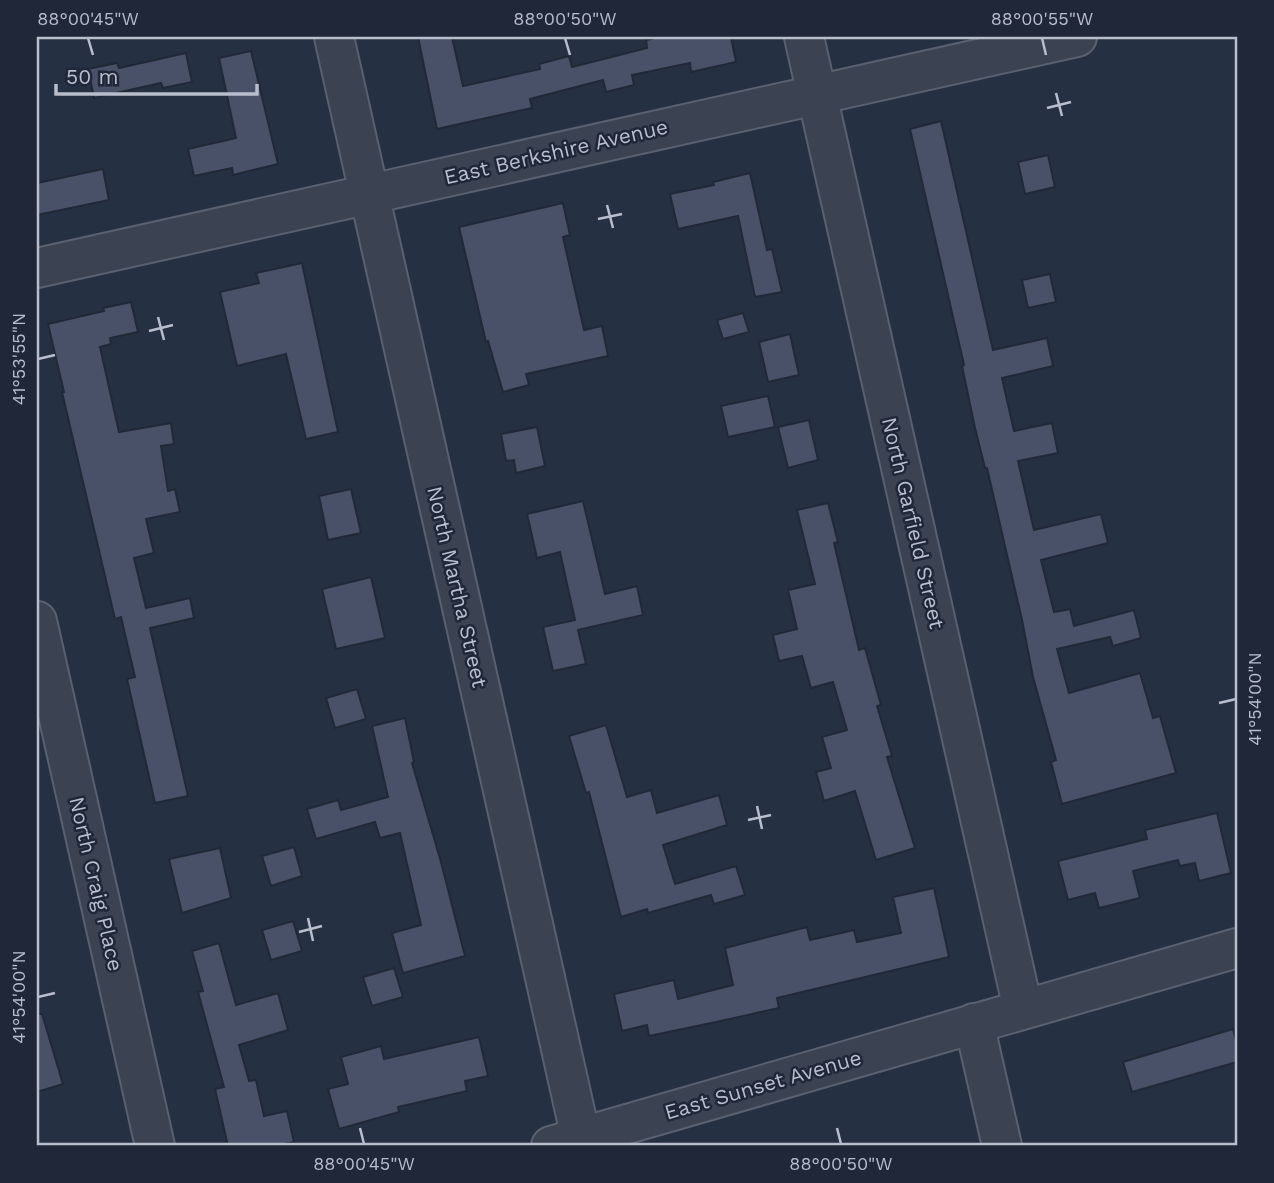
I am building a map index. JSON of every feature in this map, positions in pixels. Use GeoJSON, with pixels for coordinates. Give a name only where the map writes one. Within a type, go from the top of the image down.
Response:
{"type":"FeatureCollection","features":[{"type":"Feature","properties":{"kind":"street","name":"North Martha Street"},"geometry":{"type":"LineString","coordinates":[[334,37],[566,1142]]}},
{"type":"Feature","properties":{"kind":"street","name":"North Garfield Street"},"geometry":{"type":"LineString","coordinates":[[804,37],[1023,1009]]}},
{"type":"Feature","properties":{"kind":"street","name":"East Berkshire Avenue"},"geometry":{"type":"LineString","coordinates":[[37,268],[1077,37]]}},
{"type":"Feature","properties":{"kind":"street","name":"North Craig Place"},"geometry":{"type":"LineString","coordinates":[[37,621],[155,1146]]}},
{"type":"Feature","properties":{"kind":"street"},"geometry":{"type":"LineString","coordinates":[[1023,1009],[1237,948]]}},
{"type":"Feature","properties":{"kind":"street","name":"East Sunset Avenue"},"geometry":{"type":"LineString","coordinates":[[566,1142],[1023,1009]]}},
{"type":"Feature","properties":{"kind":"street"},"geometry":{"type":"LineString","coordinates":[[974,1023],[1002,1146]]}},
{"type":"Feature","properties":{"kind":"building"},"geometry":{"type":"Polygon","coordinates":[[[418,37],[452,37],[463,86],[540,69],[539,64],[569,56],[572,67],[647,48],[646,40],[660,37],[731,37],[736,62],[691,72],[690,63],[632,75],[634,85],[606,92],[603,80],[530,99],[532,108],[437,129],[418,37]]]}},
{"type":"Feature","properties":{"kind":"building"},"geometry":{"type":"Polygon","coordinates":[[[251,51],[278,164],[233,175],[232,168],[194,176],[188,149],[236,138],[219,58],[251,51]]]}},
{"type":"Feature","properties":{"kind":"building"},"geometry":{"type":"Polygon","coordinates":[[[186,53],[192,82],[163,88],[161,83],[94,98],[88,69],[117,63],[119,68],[186,53]]]}},
{"type":"Feature","properties":{"kind":"building"},"geometry":{"type":"Polygon","coordinates":[[[941,121],[993,350],[1047,338],[1053,366],[1002,378],[1014,431],[1052,423],[1058,453],[1018,461],[1034,530],[1101,514],[1108,543],[1041,560],[1054,612],[1070,609],[1074,626],[1134,610],[1141,638],[1113,646],[1110,637],[1057,649],[1069,693],[1140,673],[1153,718],[1160,716],[1176,773],[1062,804],[1051,762],[1056,760],[1033,677],[987,468],[975,428],[962,366],[964,365],[910,129],[941,121]]]}},
{"type":"Feature","properties":{"kind":"building"},"geometry":{"type":"Polygon","coordinates":[[[1048,155],[1055,187],[1025,194],[1018,162],[1048,155]]]}},
{"type":"Feature","properties":{"kind":"building"},"geometry":{"type":"Polygon","coordinates":[[[103,169],[109,200],[37,215],[37,183],[103,169]]]}},
{"type":"Feature","properties":{"kind":"building"},"geometry":{"type":"Polygon","coordinates":[[[750,173],[767,250],[772,249],[782,292],[755,297],[738,216],[678,229],[670,194],[714,185],[713,182],[750,173]]]}},
{"type":"Feature","properties":{"kind":"building"},"geometry":{"type":"Polygon","coordinates":[[[563,203],[570,235],[563,237],[584,330],[602,326],[608,356],[526,374],[529,385],[503,392],[488,341],[486,342],[459,227],[563,203]]]}},
{"type":"Feature","properties":{"kind":"building"},"geometry":{"type":"Polygon","coordinates":[[[302,263],[338,432],[306,439],[286,354],[237,366],[220,292],[259,283],[256,273],[302,263]]]}},
{"type":"Feature","properties":{"kind":"building"},"geometry":{"type":"Polygon","coordinates":[[[1050,274],[1056,302],[1028,308],[1022,280],[1050,274]]]}},
{"type":"Feature","properties":{"kind":"building"},"geometry":{"type":"Polygon","coordinates":[[[131,302],[138,332],[110,338],[111,344],[100,347],[119,432],[171,423],[174,444],[161,446],[168,491],[175,489],[180,512],[146,519],[154,553],[134,558],[146,608],[190,598],[194,618],[150,628],[188,796],[155,803],[127,679],[135,677],[121,617],[115,619],[48,324],[131,302]]]}},
{"type":"Feature","properties":{"kind":"building"},"geometry":{"type":"Polygon","coordinates":[[[743,313],[749,332],[723,339],[717,320],[743,313]]]}},
{"type":"Feature","properties":{"kind":"building"},"geometry":{"type":"Polygon","coordinates":[[[790,334],[799,375],[768,382],[759,342],[790,334]]]}},
{"type":"Feature","properties":{"kind":"building"},"geometry":{"type":"Polygon","coordinates":[[[768,396],[775,427],[728,437],[721,406],[768,396]]]}},
{"type":"Feature","properties":{"kind":"building"},"geometry":{"type":"Polygon","coordinates":[[[809,420],[818,460],[788,468],[778,427],[809,420]]]}},
{"type":"Feature","properties":{"kind":"building"},"geometry":{"type":"Polygon","coordinates":[[[537,427],[545,466],[516,473],[514,460],[506,461],[501,434],[537,427]]]}},
{"type":"Feature","properties":{"kind":"building"},"geometry":{"type":"Polygon","coordinates":[[[351,489],[361,533],[328,540],[319,496],[351,489]]]}},
{"type":"Feature","properties":{"kind":"building"},"geometry":{"type":"Polygon","coordinates":[[[583,501],[605,594],[637,586],[643,615],[578,630],[586,664],[553,671],[543,627],[575,620],[560,552],[537,558],[527,514],[583,501]]]}},
{"type":"Feature","properties":{"kind":"building"},"geometry":{"type":"Polygon","coordinates":[[[828,503],[838,542],[834,543],[859,650],[865,648],[881,705],[877,706],[892,756],[887,757],[915,848],[876,860],[855,791],[824,801],[816,772],[831,768],[822,737],[847,730],[833,682],[811,688],[802,656],[779,661],[773,635],[797,629],[788,590],[815,584],[797,510],[828,503]]]}},
{"type":"Feature","properties":{"kind":"building"},"geometry":{"type":"Polygon","coordinates":[[[371,577],[385,638],[336,649],[322,589],[371,577]]]}},
{"type":"Feature","properties":{"kind":"building"},"geometry":{"type":"Polygon","coordinates":[[[357,689],[366,719],[335,728],[326,698],[357,689]]]}},
{"type":"Feature","properties":{"kind":"building"},"geometry":{"type":"Polygon","coordinates":[[[405,718],[414,762],[412,763],[465,956],[403,973],[392,933],[421,925],[400,833],[380,838],[375,822],[316,839],[307,809],[338,800],[341,810],[388,797],[372,726],[405,718]]]}},
{"type":"Feature","properties":{"kind":"building"},"geometry":{"type":"Polygon","coordinates":[[[606,725],[627,797],[651,790],[657,813],[719,795],[727,825],[663,845],[675,884],[736,866],[745,895],[714,904],[711,895],[648,913],[647,909],[621,917],[589,792],[586,793],[569,736],[606,725]]]}},
{"type":"Feature","properties":{"kind":"building"},"geometry":{"type":"Polygon","coordinates":[[[1217,813],[1231,873],[1199,881],[1195,863],[1180,866],[1178,860],[1133,871],[1140,898],[1099,908],[1095,893],[1068,900],[1058,861],[1147,839],[1145,830],[1217,813]]]}},
{"type":"Feature","properties":{"kind":"building"},"geometry":{"type":"Polygon","coordinates":[[[294,847],[302,876],[271,886],[262,856],[294,847]]]}},
{"type":"Feature","properties":{"kind":"building"},"geometry":{"type":"Polygon","coordinates":[[[220,848],[231,898],[182,913],[169,859],[220,848]]]}},
{"type":"Feature","properties":{"kind":"building"},"geometry":{"type":"Polygon","coordinates":[[[934,888],[949,957],[777,998],[779,1008],[649,1036],[647,1025],[622,1031],[614,994],[674,980],[678,999],[733,985],[725,948],[807,927],[810,940],[854,930],[857,942],[901,933],[893,897],[934,888]]]}},
{"type":"Feature","properties":{"kind":"building"},"geometry":{"type":"Polygon","coordinates":[[[293,921],[302,951],[271,960],[262,930],[293,921]]]}},
{"type":"Feature","properties":{"kind":"building"},"geometry":{"type":"Polygon","coordinates":[[[219,943],[236,1005],[278,993],[288,1030],[239,1045],[249,1081],[256,1080],[264,1116],[287,1111],[294,1142],[275,1146],[228,1146],[215,1089],[224,1087],[198,992],[203,991],[192,951],[219,943]]]}},
{"type":"Feature","properties":{"kind":"building"},"geometry":{"type":"Polygon","coordinates":[[[394,968],[403,997],[372,1006],[363,977],[394,968]]]}},
{"type":"Feature","properties":{"kind":"building"},"geometry":{"type":"Polygon","coordinates":[[[37,1014],[42,1014],[63,1084],[37,1092],[37,1014]]]}},
{"type":"Feature","properties":{"kind":"building"},"geometry":{"type":"Polygon","coordinates":[[[1233,1029],[1237,1044],[1237,1062],[1132,1092],[1123,1062],[1233,1029]]]}},
{"type":"Feature","properties":{"kind":"building"},"geometry":{"type":"Polygon","coordinates":[[[479,1037],[488,1076],[465,1081],[467,1091],[398,1107],[399,1112],[339,1129],[328,1089],[348,1084],[341,1057],[381,1046],[384,1059],[479,1037]]]}}]}
